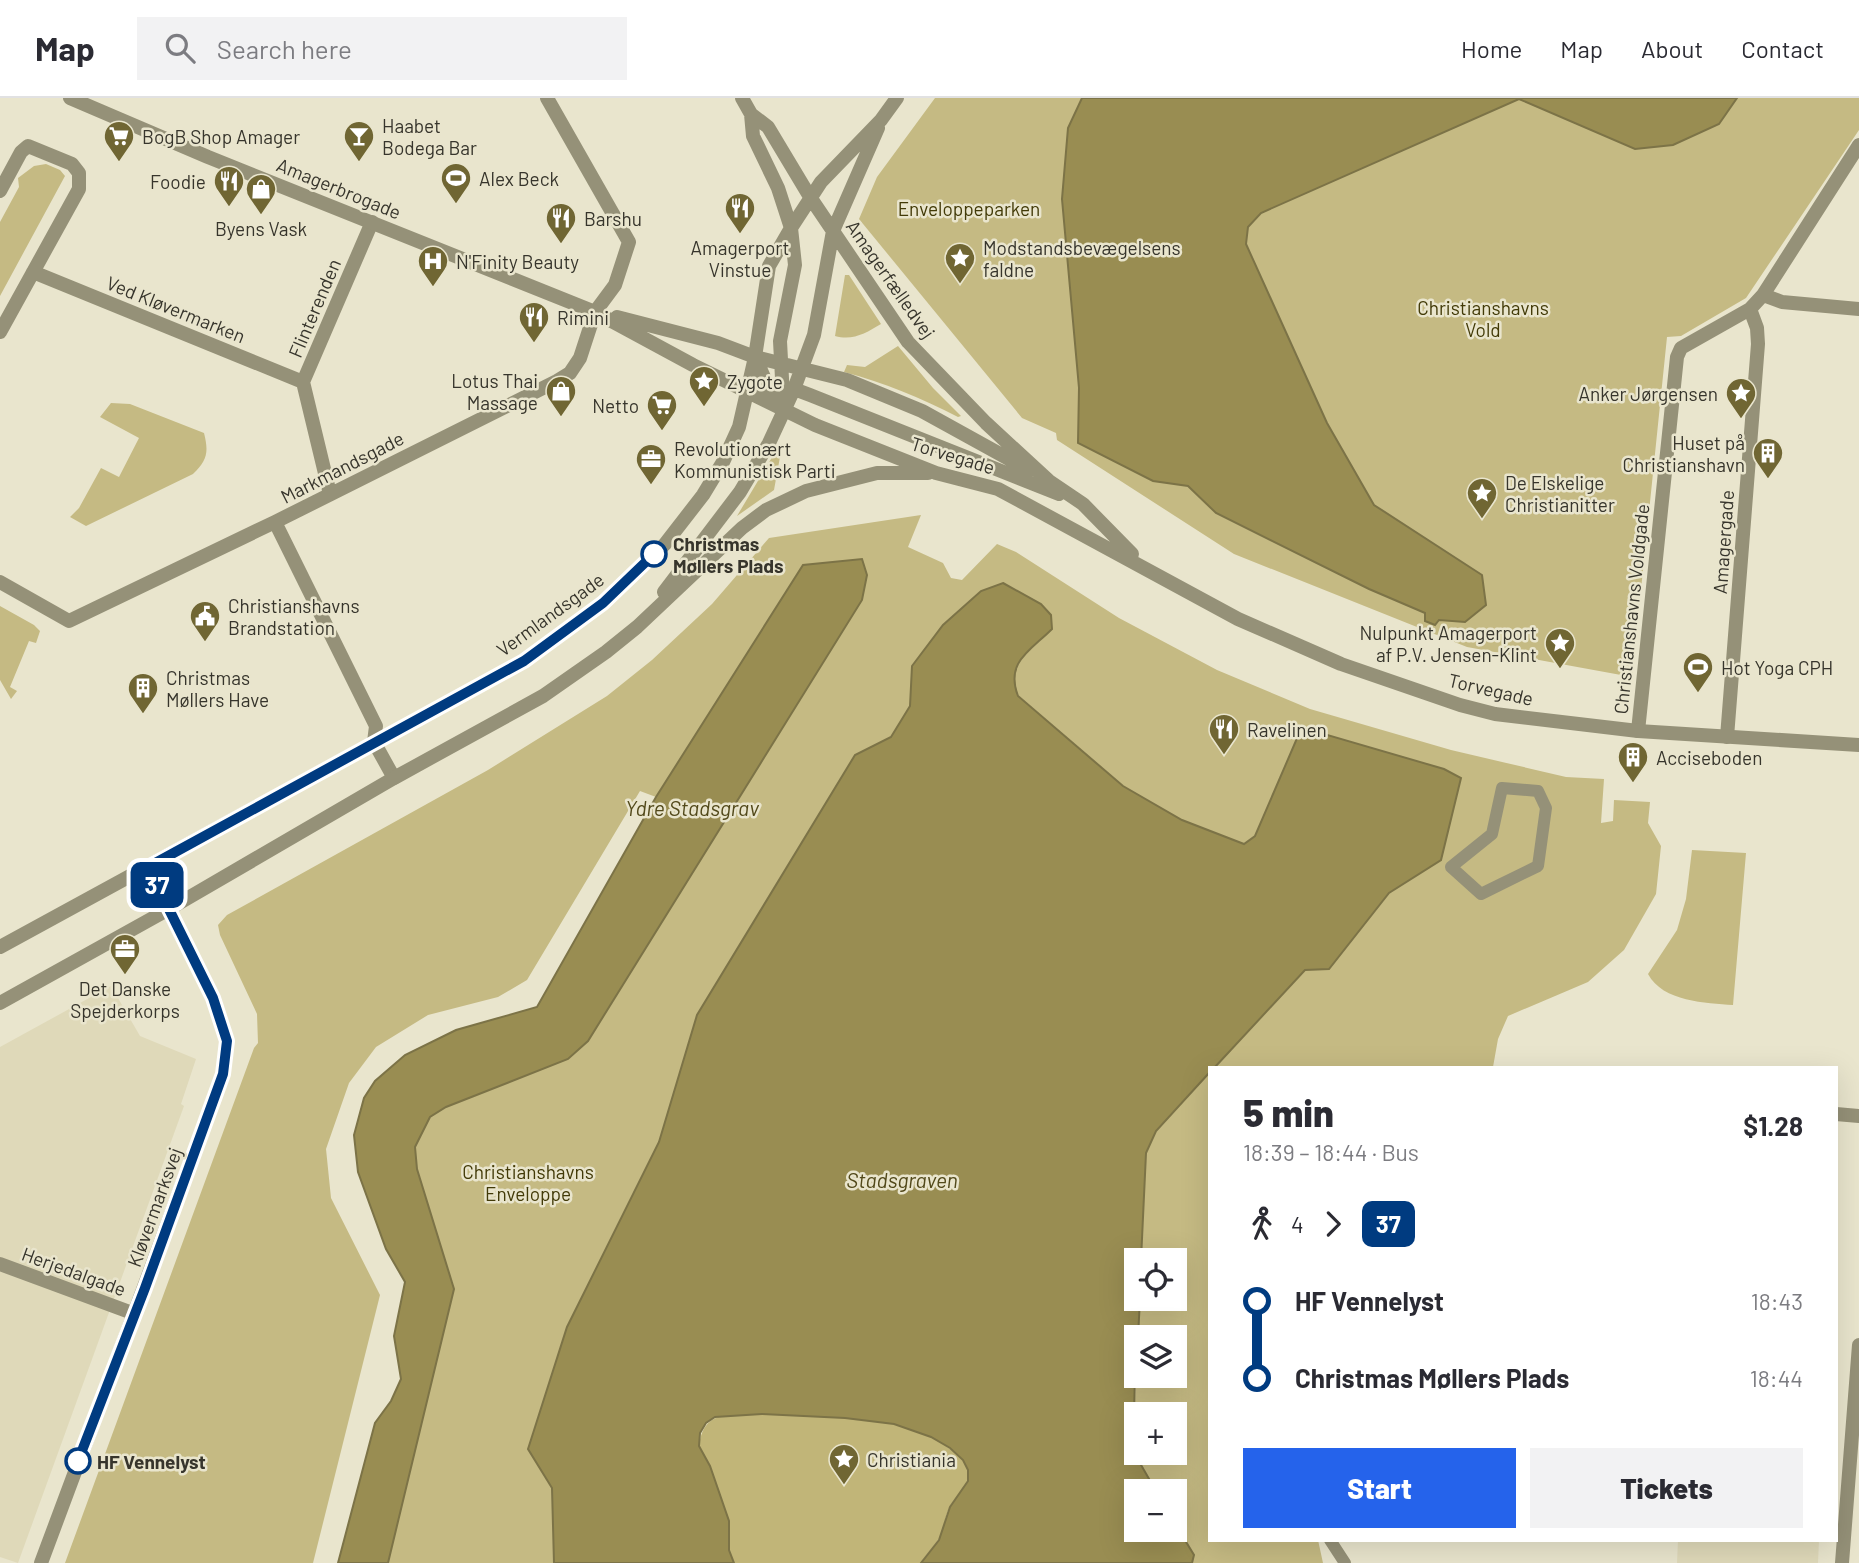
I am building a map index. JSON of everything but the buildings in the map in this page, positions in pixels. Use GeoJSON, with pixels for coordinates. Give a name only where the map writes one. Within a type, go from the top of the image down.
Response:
{"type":"FeatureCollection","features":[{"type":"Feature","properties":{"kind":"street","name":"Amagerbrogade"},"geometry":{"type":"LineString","coordinates":[[69,98],[208,157],[595,312],[747,392]]}},
{"type":"Feature","properties":{"kind":"street"},"geometry":{"type":"LineString","coordinates":[[547,98],[629,242],[615,285],[595,312]]}},
{"type":"Feature","properties":{"kind":"street","name":"Amagerfælledvej"},"geometry":{"type":"LineString","coordinates":[[742,98],[751,114],[768,127],[810,197],[902,335],[986,423],[1049,481],[1083,504]]}},
{"type":"Feature","properties":{"kind":"street"},"geometry":{"type":"LineString","coordinates":[[780,397],[755,358],[769,266],[821,182],[881,120],[897,98]]}},
{"type":"Feature","properties":{"kind":"street","name":"Amagerfælledvej"},"geometry":{"type":"LineString","coordinates":[[751,114],[753,136],[778,188],[791,228]]}},
{"type":"Feature","properties":{"kind":"street"},"geometry":{"type":"LineString","coordinates":[[780,397],[801,369],[814,335],[833,231],[881,120]]}},
{"type":"Feature","properties":{"kind":"street","name":"Christianshavns Voldgade"},"geometry":{"type":"LineString","coordinates":[[1638,731],[1676,357],[1681,348],[1750,309],[1763,295],[1859,145]]}},
{"type":"Feature","properties":{"kind":"street"},"geometry":{"type":"LineString","coordinates":[[0,191],[21,152],[28,146],[69,163],[79,173],[79,189],[0,332]]}},
{"type":"Feature","properties":{"kind":"street","name":"Flinterenden"},"geometry":{"type":"LineString","coordinates":[[330,494],[303,382],[372,222]]}},
{"type":"Feature","properties":{"kind":"street"},"geometry":{"type":"LineString","coordinates":[[637,627],[740,492],[769,443],[780,397],[780,341],[796,265],[791,228]]}},
{"type":"Feature","properties":{"kind":"street","name":"Ved Kløvermarken"},"geometry":{"type":"LineString","coordinates":[[33,272],[303,382]]}},
{"type":"Feature","properties":{"kind":"street"},"geometry":{"type":"LineString","coordinates":[[1763,295],[1782,302],[1859,309]]}},
{"type":"Feature","properties":{"kind":"street","name":"Amagergade"},"geometry":{"type":"LineString","coordinates":[[1727,737],[1758,344],[1757,328],[1750,309]]}},
{"type":"Feature","properties":{"kind":"street","name":"Amagerbrogade"},"geometry":{"type":"LineString","coordinates":[[595,312],[718,343],[755,358]]}},
{"type":"Feature","properties":{"kind":"street","name":"Markmandsgade"},"geometry":{"type":"LineString","coordinates":[[0,582],[69,621],[557,381],[570,373],[580,358],[595,312]]}},
{"type":"Feature","properties":{"kind":"street","name":"Torvegade"},"geometry":{"type":"LineString","coordinates":[[755,358],[847,380],[922,411],[1049,481]]}},
{"type":"Feature","properties":{"kind":"street","name":"Vermlandsgade"},"geometry":{"type":"LineString","coordinates":[[0,947],[524,661],[603,603],[664,544],[703,495],[723,462],[739,426],[755,358]]}},
{"type":"Feature","properties":{"kind":"street"},"geometry":{"type":"LineString","coordinates":[[747,392],[780,397],[1083,504]]}},
{"type":"Feature","properties":{"kind":"street","name":"Torvegade"},"geometry":{"type":"LineString","coordinates":[[780,397],[815,425],[936,473],[998,489],[1143,565],[1238,619],[1329,659],[1460,705],[1495,714],[1638,731],[1859,745]]}},
{"type":"Feature","properties":{"kind":"street"},"geometry":{"type":"LineString","coordinates":[[0,1003],[543,696],[637,627],[742,528],[766,510],[785,500],[877,473],[936,473]]}},
{"type":"Feature","properties":{"kind":"street","name":"Torvegade"},"geometry":{"type":"LineString","coordinates":[[1083,504],[1143,565]]}},
{"type":"Feature","properties":{"kind":"street"},"geometry":{"type":"LineString","coordinates":[[275,522],[374,723],[374,742],[394,778]]}},
{"type":"Feature","properties":{"kind":"street"},"geometry":{"type":"LineString","coordinates":[[1502,788],[1538,791],[1546,808],[1538,866],[1481,894],[1451,867],[1492,834],[1502,788]]}},
{"type":"Feature","properties":{"kind":"street","name":"Kløvermarksvej"},"geometry":{"type":"LineString","coordinates":[[41,1563],[223,1074],[227,1054],[227,1041],[213,998],[148,867]]}},
{"type":"Feature","properties":{"kind":"street"},"geometry":{"type":"LineString","coordinates":[[1838,1114],[1859,1116]]}},
{"type":"Feature","properties":{"kind":"street","name":"Herjedalgade"},"geometry":{"type":"LineString","coordinates":[[0,1264],[135,1314]]}},
{"type":"Feature","properties":{"kind":"street"},"geometry":{"type":"LineString","coordinates":[[1842,1563],[1859,1345]]}},
{"type":"Feature","properties":{"kind":"street"},"geometry":{"type":"LineString","coordinates":[[1331,1542],[1345,1563]]}},
{"type":"Feature","properties":{"kind":"shaded area"},"geometry":{"type":"Polygon","coordinates":[[[111,986],[140,1036],[196,1059],[181,1104],[184,1106],[18,1563],[0,1557],[0,1047],[111,986]]]}},
{"type":"Feature","properties":{"kind":"shaded area"},"geometry":{"type":"Polygon","coordinates":[[[762,1414],[836,1417],[888,1423],[912,1429],[934,1439],[960,1457],[968,1471],[967,1483],[950,1506],[940,1537],[921,1563],[734,1563],[729,1550],[729,1521],[699,1446],[706,1425],[720,1416],[762,1414]]]}},
{"type":"Feature","properties":{"kind":"shaded area"},"geometry":{"type":"Polygon","coordinates":[[[1678,1542],[1819,1542],[1818,1563],[1677,1563],[1678,1542]]]}},
{"type":"Feature","properties":{"kind":"green space","name":"Christianshavns Vold"},"geometry":{"type":"Polygon","coordinates":[[[935,98],[1082,98],[1068,129],[1079,388],[1078,442],[1153,481],[1188,486],[1216,513],[1369,589],[1425,613],[1425,621],[1435,625],[1438,620],[1465,622],[1482,575],[1374,505],[1327,423],[1245,244],[1248,227],[1261,213],[1519,99],[1635,149],[1719,124],[1737,98],[1859,98],[1859,130],[1746,298],[1681,336],[1667,337],[1632,677],[1467,647],[1234,554],[1057,440],[1056,433],[1022,418],[859,219],[877,177],[935,98]]]}},
{"type":"Feature","properties":{"kind":"green space"},"geometry":{"type":"Polygon","coordinates":[[[46,164],[60,170],[65,176],[0,296],[0,222],[19,187],[18,178],[34,166],[46,164]]]}},
{"type":"Feature","properties":{"kind":"green space"},"geometry":{"type":"Polygon","coordinates":[[[845,275],[849,275],[881,324],[848,338],[835,336],[845,275]]]}},
{"type":"Feature","properties":{"kind":"green space"},"geometry":{"type":"Polygon","coordinates":[[[898,346],[961,416],[888,386],[844,372],[847,365],[865,367],[898,346]]]}},
{"type":"Feature","properties":{"kind":"green space"},"geometry":{"type":"Polygon","coordinates":[[[111,403],[130,404],[204,433],[206,456],[193,474],[86,526],[70,517],[79,508],[101,468],[119,477],[139,438],[100,417],[111,403]]]}},
{"type":"Feature","properties":{"kind":"green space"},"geometry":{"type":"Polygon","coordinates":[[[774,454],[780,457],[774,490],[737,516],[774,454]]]}},
{"type":"Feature","properties":{"kind":"green space","name":"Christianshavns Enveloppe"},"geometry":{"type":"Polygon","coordinates":[[[921,515],[908,547],[943,563],[951,578],[962,580],[997,544],[1016,552],[1119,618],[1217,670],[1310,709],[1451,750],[1566,777],[1604,779],[1601,823],[1613,821],[1614,800],[1650,802],[1648,823],[1661,846],[1656,894],[1624,950],[1588,982],[1508,1016],[1498,1039],[1493,1066],[1216,1066],[1305,969],[1329,969],[1389,893],[1441,860],[1461,778],[1444,769],[1307,729],[1298,736],[1255,836],[1244,844],[1182,820],[1123,786],[1018,696],[1015,684],[1017,666],[1028,651],[1052,629],[912,666],[910,706],[891,737],[855,755],[697,1015],[659,1142],[567,1327],[528,1449],[552,1488],[554,1563],[388,1563],[454,1289],[417,1169],[415,1147],[430,1117],[446,1107],[568,1059],[803,565],[656,797],[640,791],[527,980],[498,997],[428,1015],[376,1047],[349,1083],[326,1149],[331,1198],[380,1295],[313,1563],[65,1563],[258,1043],[257,1014],[220,935],[218,925],[227,915],[488,770],[607,696],[652,660],[712,604],[769,538],[921,515]]]}},
{"type":"Feature","properties":{"kind":"green space"},"geometry":{"type":"Polygon","coordinates":[[[0,606],[40,631],[36,643],[29,641],[10,687],[17,691],[11,699],[0,680],[0,606]]]}},
{"type":"Feature","properties":{"kind":"green space"},"geometry":{"type":"Polygon","coordinates":[[[1692,850],[1746,853],[1733,1005],[1698,1002],[1674,996],[1655,983],[1648,974],[1677,930],[1686,899],[1692,850]]]}},
{"type":"Feature","properties":{"kind":"green space"},"geometry":{"type":"Polygon","coordinates":[[[1208,1074],[1208,1542],[1318,1542],[1323,1563],[1192,1563],[1194,1555],[1186,1542],[1187,1479],[1149,1479],[1141,1465],[1187,1465],[1187,1402],[1135,1402],[1136,1388],[1187,1388],[1187,1325],[1139,1325],[1139,1311],[1187,1311],[1187,1248],[1142,1248],[1146,1153],[1156,1131],[1208,1074]]]}},
{"type":"Feature","properties":{"kind":"water"},"geometry":{"type":"Polygon","coordinates":[[[1082,98],[1737,98],[1719,124],[1673,145],[1635,149],[1519,99],[1261,213],[1248,227],[1246,244],[1327,423],[1374,505],[1482,575],[1486,605],[1465,622],[1439,620],[1435,625],[1425,621],[1425,613],[1369,589],[1216,513],[1188,486],[1153,481],[1078,443],[1079,388],[1062,199],[1068,128],[1082,98]]]}},
{"type":"Feature","properties":{"kind":"water","name":"Ydre Stadsgrav"},"geometry":{"type":"Polygon","coordinates":[[[862,559],[867,575],[862,600],[588,1041],[568,1059],[446,1107],[430,1117],[415,1147],[417,1169],[454,1289],[388,1563],[338,1563],[375,1423],[391,1401],[401,1379],[394,1336],[405,1282],[386,1249],[358,1172],[354,1135],[364,1098],[375,1081],[405,1055],[456,1030],[537,1007],[656,797],[803,565],[862,559]]]}},
{"type":"Feature","properties":{"kind":"water","name":"Stadsgraven"},"geometry":{"type":"Polygon","coordinates":[[[1003,583],[1041,604],[1051,615],[1052,629],[1028,651],[1017,666],[1015,684],[1018,696],[1123,786],[1182,820],[1244,844],[1255,836],[1298,736],[1307,729],[1444,769],[1461,778],[1441,860],[1389,893],[1329,969],[1305,970],[1216,1066],[1208,1066],[1208,1074],[1156,1131],[1146,1153],[1142,1248],[1124,1248],[1124,1311],[1139,1311],[1139,1325],[1124,1325],[1124,1388],[1135,1388],[1134,1402],[1124,1402],[1124,1465],[1141,1465],[1149,1479],[1124,1479],[1124,1542],[1186,1542],[1194,1555],[1192,1563],[921,1563],[939,1540],[950,1507],[968,1481],[968,1470],[963,1460],[950,1448],[931,1437],[894,1424],[845,1418],[762,1414],[715,1417],[706,1423],[700,1433],[699,1446],[710,1466],[729,1521],[729,1550],[734,1563],[554,1563],[552,1488],[528,1449],[567,1327],[659,1142],[697,1015],[855,755],[891,737],[910,706],[912,666],[943,625],[981,591],[1003,583]]]}},
{"type":"Feature","properties":{"kind":"bus line","name":"37"},"geometry":{"type":"LineString","coordinates":[[78,1461],[174,1210],[223,1074],[227,1054],[227,1041],[213,998],[148,867],[524,661],[603,603],[654,554]]}},
{"type":"Feature","properties":{"kind":"place","name":"BogB Shop Amager"},"geometry":{"type":"Point","coordinates":[119,163]}},
{"type":"Feature","properties":{"kind":"place","name":"Haabet Bodega Bar"},"geometry":{"type":"Point","coordinates":[359,163]}},
{"type":"Feature","properties":{"kind":"place","name":"Alex Beck"},"geometry":{"type":"Point","coordinates":[456,205]}},
{"type":"Feature","properties":{"kind":"place","name":"Foodie"},"geometry":{"type":"Point","coordinates":[229,208]}},
{"type":"Feature","properties":{"kind":"place","name":"Byens Vask"},"geometry":{"type":"Point","coordinates":[261,216]}},
{"type":"Feature","properties":{"kind":"place","name":"Amagerport Vinstue"},"geometry":{"type":"Point","coordinates":[740,235]}},
{"type":"Feature","properties":{"kind":"place","name":"Barshu"},"geometry":{"type":"Point","coordinates":[561,245]}},
{"type":"Feature","properties":{"kind":"place","name":"Modstandsbevægelsens faldne"},"geometry":{"type":"Point","coordinates":[960,285]}},
{"type":"Feature","properties":{"kind":"place","name":"N'Finity Beauty"},"geometry":{"type":"Point","coordinates":[433,288]}},
{"type":"Feature","properties":{"kind":"place","name":"Rimini"},"geometry":{"type":"Point","coordinates":[534,344]}},
{"type":"Feature","properties":{"kind":"place","name":"Zygote"},"geometry":{"type":"Point","coordinates":[704,408]}},
{"type":"Feature","properties":{"kind":"place","name":"Lotus Thai Massage"},"geometry":{"type":"Point","coordinates":[561,418]}},
{"type":"Feature","properties":{"kind":"place","name":"Anker Jørgensen"},"geometry":{"type":"Point","coordinates":[1741,420]}},
{"type":"Feature","properties":{"kind":"place","name":"Netto"},"geometry":{"type":"Point","coordinates":[662,432]}},
{"type":"Feature","properties":{"kind":"place","name":"Huset på Christianshavn"},"geometry":{"type":"Point","coordinates":[1768,480]}},
{"type":"Feature","properties":{"kind":"place","name":"Revolutionært Kommunistisk Parti"},"geometry":{"type":"Point","coordinates":[651,486]}},
{"type":"Feature","properties":{"kind":"place","name":"De Elskelige Christianitter"},"geometry":{"type":"Point","coordinates":[1482,520]}},
{"type":"Feature","properties":{"kind":"place","name":"Christmas Møllers Plads"},"geometry":{"type":"Point","coordinates":[654,554]}},
{"type":"Feature","properties":{"kind":"place","name":"Christianshavns Brandstation"},"geometry":{"type":"Point","coordinates":[205,643]}},
{"type":"Feature","properties":{"kind":"place","name":"Nulpunkt Amagerport af P.V. Jensen-Klint"},"geometry":{"type":"Point","coordinates":[1560,670]}},
{"type":"Feature","properties":{"kind":"place","name":"Hot Yoga CPH"},"geometry":{"type":"Point","coordinates":[1698,694]}},
{"type":"Feature","properties":{"kind":"place","name":"Christmas Møllers Have"},"geometry":{"type":"Point","coordinates":[143,715]}},
{"type":"Feature","properties":{"kind":"place","name":"Ravelinen"},"geometry":{"type":"Point","coordinates":[1224,756]}},
{"type":"Feature","properties":{"kind":"place","name":"Acciseboden"},"geometry":{"type":"Point","coordinates":[1633,784]}},
{"type":"Feature","properties":{"kind":"place","name":"Det Danske Spejderkorps"},"geometry":{"type":"Point","coordinates":[125,976]}},
{"type":"Feature","properties":{"kind":"place","name":"HF Vennelyst"},"geometry":{"type":"Point","coordinates":[78,1461]}},
{"type":"Feature","properties":{"kind":"place","name":"Christiania"},"geometry":{"type":"Point","coordinates":[844,1486]}},
{"type":"Feature","properties":{"kind":"park label","name":"Enveloppeparken"},"geometry":{"type":"Point","coordinates":[969,208]}}]}
